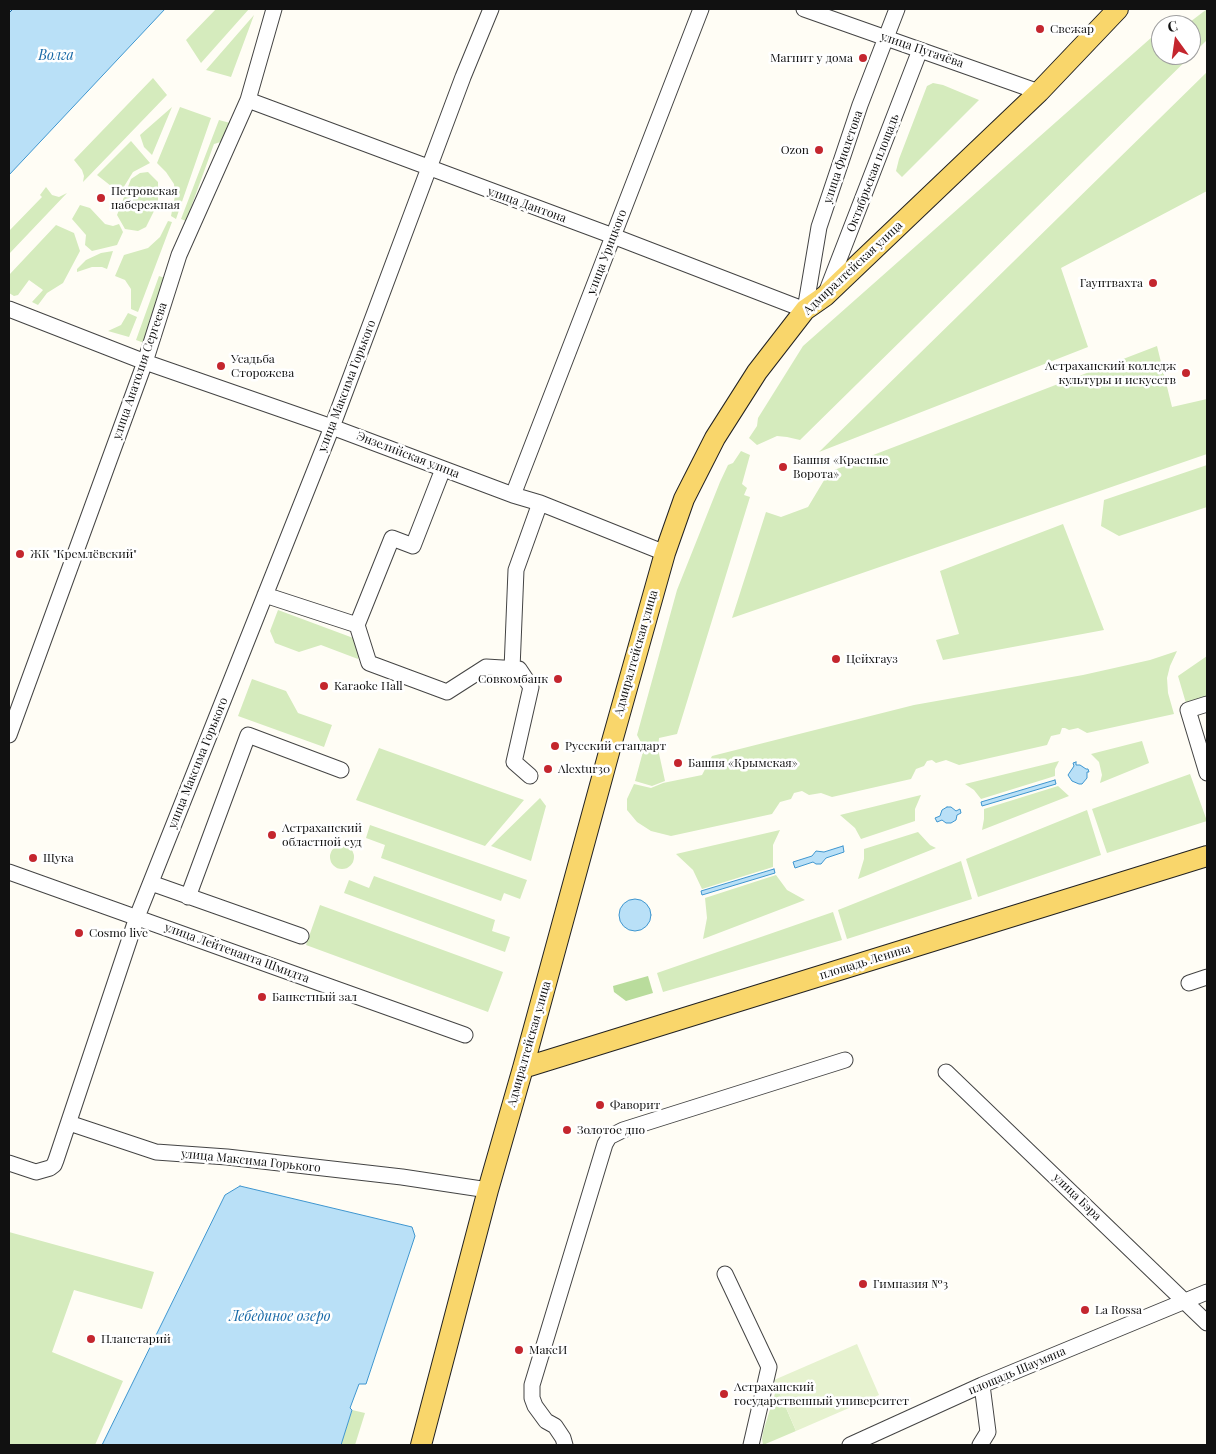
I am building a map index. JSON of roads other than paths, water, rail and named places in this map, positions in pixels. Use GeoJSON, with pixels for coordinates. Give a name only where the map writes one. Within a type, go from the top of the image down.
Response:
{"type":"FeatureCollection","features":[{"type":"Feature","properties":{"kind":"main road","name":"Адмиралтейская улица"},"geometry":{"type":"LineString","coordinates":[[421,1445],[488,1190],[610,745],[665,552],[684,499],[714,438],[756,372],[804,310],[825,296],[1039,92],[1118,9]]}},
{"type":"Feature","properties":{"kind":"main road","name":"площадь Ленина"},"geometry":{"type":"LineString","coordinates":[[523,1068],[1207,856]]}},
{"type":"Feature","properties":{"kind":"street","name":"улица Анатолия Сергеева"},"geometry":{"type":"LineString","coordinates":[[9,735],[145,362],[178,255],[248,100],[274,9]]}},
{"type":"Feature","properties":{"kind":"street","name":"улица Максима Горького"},"geometry":{"type":"LineString","coordinates":[[488,1190],[402,1177],[246,1159],[156,1152],[69,1123],[137,917],[332,427],[491,9]]}},
{"type":"Feature","properties":{"kind":"street","name":"улица Урицкого"},"geometry":{"type":"LineString","coordinates":[[513,495],[701,9]]}},
{"type":"Feature","properties":{"kind":"street","name":"улица Пугачёва"},"geometry":{"type":"LineString","coordinates":[[804,9],[1039,92]]}},
{"type":"Feature","properties":{"kind":"street","name":"улица Фиолетова"},"geometry":{"type":"LineString","coordinates":[[804,310],[819,227],[860,105],[897,9]]}},
{"type":"Feature","properties":{"kind":"street","name":"Октябрьская площадь"},"geometry":{"type":"LineString","coordinates":[[825,296],[920,50]]}},
{"type":"Feature","properties":{"kind":"street","name":"улица Дантона"},"geometry":{"type":"LineString","coordinates":[[248,100],[804,310]]}},
{"type":"Feature","properties":{"kind":"street","name":"Энзелийская улица"},"geometry":{"type":"LineString","coordinates":[[9,309],[145,362],[332,427],[513,495],[540,503],[665,552]]}},
{"type":"Feature","properties":{"kind":"street"},"geometry":{"type":"LineString","coordinates":[[443,468],[414,546],[392,538],[357,625],[369,663],[447,692],[486,667],[519,669],[531,687],[514,762],[530,776]]}},
{"type":"Feature","properties":{"kind":"street"},"geometry":{"type":"LineString","coordinates":[[512,669],[516,570],[540,503]]}},
{"type":"Feature","properties":{"kind":"street"},"geometry":{"type":"LineString","coordinates":[[265,595],[357,625]]}},
{"type":"Feature","properties":{"kind":"street"},"geometry":{"type":"LineString","coordinates":[[1207,704],[1188,710],[1207,773]]}},
{"type":"Feature","properties":{"kind":"street"},"geometry":{"type":"LineString","coordinates":[[188,897],[248,736],[341,770]]}},
{"type":"Feature","properties":{"kind":"street","name":"улица Лейтенанта Шмидта"},"geometry":{"type":"LineString","coordinates":[[9,872],[465,1035]]}},
{"type":"Feature","properties":{"kind":"street"},"geometry":{"type":"LineString","coordinates":[[150,883],[301,936]]}},
{"type":"Feature","properties":{"kind":"street"},"geometry":{"type":"LineString","coordinates":[[565,1445],[555,1426],[546,1421],[535,1406],[532,1398],[532,1386],[609,1137],[623,1130],[845,1060]]}},
{"type":"Feature","properties":{"kind":"street","name":"улица Бэра"},"geometry":{"type":"LineString","coordinates":[[946,1072],[1207,1323]]}},
{"type":"Feature","properties":{"kind":"street"},"geometry":{"type":"LineString","coordinates":[[9,1163],[36,1172],[50,1168],[54,1165],[69,1123]]}},
{"type":"Feature","properties":{"kind":"street"},"geometry":{"type":"LineString","coordinates":[[725,1274],[769,1367],[750,1445]]}},
{"type":"Feature","properties":{"kind":"street","name":"площадь Шаумяна"},"geometry":{"type":"LineString","coordinates":[[850,1445],[982,1385],[1207,1292]]}},
{"type":"Feature","properties":{"kind":"street"},"geometry":{"type":"LineString","coordinates":[[980,1445],[988,1432],[982,1385]]}},
{"type":"Feature","properties":{"kind":"water","name":"Волга"},"geometry":{"type":"Polygon","coordinates":[[[9,9],[165,9],[9,175],[9,9]]]}},
{"type":"Feature","properties":{"kind":"water"},"geometry":{"type":"Polygon","coordinates":[[[1076,762],[1076,765],[1088,769],[1089,772],[1087,772],[1087,778],[1082,784],[1072,781],[1068,775],[1074,766],[1073,763],[1076,762]]]}},
{"type":"Feature","properties":{"kind":"water"},"geometry":{"type":"Polygon","coordinates":[[[1055,780],[1056,784],[982,806],[981,802],[1055,780]]]}},
{"type":"Feature","properties":{"kind":"water"},"geometry":{"type":"Polygon","coordinates":[[[951,807],[956,811],[960,809],[961,813],[951,823],[946,823],[942,820],[937,822],[935,818],[940,816],[942,810],[951,807]]]}},
{"type":"Feature","properties":{"kind":"water"},"geometry":{"type":"Polygon","coordinates":[[[843,846],[844,852],[826,858],[821,864],[813,862],[795,868],[793,862],[812,856],[816,851],[824,852],[843,846]]]}},
{"type":"Feature","properties":{"kind":"water"},"geometry":{"type":"Polygon","coordinates":[[[774,869],[775,873],[702,895],[701,891],[774,869]]]}},
{"type":"Feature","properties":{"kind":"water"},"geometry":{"type":"Polygon","coordinates":[[[635,899],[646,904],[651,915],[646,926],[635,931],[624,926],[619,915],[624,904],[635,899]]]}},
{"type":"Feature","properties":{"kind":"water","name":"Лебединое озеро"},"geometry":{"type":"Polygon","coordinates":[[[240,1186],[412,1227],[415,1236],[366,1384],[359,1384],[350,1408],[352,1410],[341,1445],[102,1445],[225,1195],[240,1186]]]}},
{"type":"Feature","properties":{"kind":"place","name":"Свежар"},"geometry":{"type":"Point","coordinates":[1040,29]}},
{"type":"Feature","properties":{"kind":"place","name":"Магнит у дома"},"geometry":{"type":"Point","coordinates":[863,58]}},
{"type":"Feature","properties":{"kind":"place","name":"Ozon"},"geometry":{"type":"Point","coordinates":[819,150]}},
{"type":"Feature","properties":{"kind":"place","name":"Петровская набережная"},"geometry":{"type":"Point","coordinates":[101,198]}},
{"type":"Feature","properties":{"kind":"place","name":"Гауптвахта"},"geometry":{"type":"Point","coordinates":[1153,283]}},
{"type":"Feature","properties":{"kind":"place","name":"Усадьба Сторожева"},"geometry":{"type":"Point","coordinates":[221,366]}},
{"type":"Feature","properties":{"kind":"place","name":"Астраханский колледж культуры и искусств"},"geometry":{"type":"Point","coordinates":[1186,373]}},
{"type":"Feature","properties":{"kind":"place","name":"Башня «Красные Ворота»"},"geometry":{"type":"Point","coordinates":[783,467]}},
{"type":"Feature","properties":{"kind":"place","name":"ЖК \"Кремлёвский\""},"geometry":{"type":"Point","coordinates":[20,554]}},
{"type":"Feature","properties":{"kind":"place","name":"Цейхгауз"},"geometry":{"type":"Point","coordinates":[836,659]}},
{"type":"Feature","properties":{"kind":"place","name":"Совкомбанк"},"geometry":{"type":"Point","coordinates":[558,679]}},
{"type":"Feature","properties":{"kind":"place","name":"Karaoke Hall"},"geometry":{"type":"Point","coordinates":[324,686]}},
{"type":"Feature","properties":{"kind":"place","name":"Русский стандарт"},"geometry":{"type":"Point","coordinates":[555,746]}},
{"type":"Feature","properties":{"kind":"place","name":"Башня «Крымская»"},"geometry":{"type":"Point","coordinates":[678,763]}},
{"type":"Feature","properties":{"kind":"place","name":"Alextur30"},"geometry":{"type":"Point","coordinates":[548,769]}},
{"type":"Feature","properties":{"kind":"place","name":"Астраханский областной суд"},"geometry":{"type":"Point","coordinates":[272,835]}},
{"type":"Feature","properties":{"kind":"place","name":"Щука"},"geometry":{"type":"Point","coordinates":[33,858]}},
{"type":"Feature","properties":{"kind":"place","name":"Cosmo live"},"geometry":{"type":"Point","coordinates":[79,933]}},
{"type":"Feature","properties":{"kind":"place","name":"Банкетный зал"},"geometry":{"type":"Point","coordinates":[262,997]}},
{"type":"Feature","properties":{"kind":"place","name":"Фаворит"},"geometry":{"type":"Point","coordinates":[600,1105]}},
{"type":"Feature","properties":{"kind":"place","name":"Золотое дно"},"geometry":{"type":"Point","coordinates":[567,1130]}},
{"type":"Feature","properties":{"kind":"place","name":"Гимназия №3"},"geometry":{"type":"Point","coordinates":[863,1284]}},
{"type":"Feature","properties":{"kind":"place","name":"La Rossa"},"geometry":{"type":"Point","coordinates":[1085,1310]}},
{"type":"Feature","properties":{"kind":"place","name":"Планетарий"},"geometry":{"type":"Point","coordinates":[91,1339]}},
{"type":"Feature","properties":{"kind":"place","name":"МаксИ"},"geometry":{"type":"Point","coordinates":[519,1350]}},
{"type":"Feature","properties":{"kind":"place","name":"Астраханский государственный университет"},"geometry":{"type":"Point","coordinates":[724,1394]}}]}
